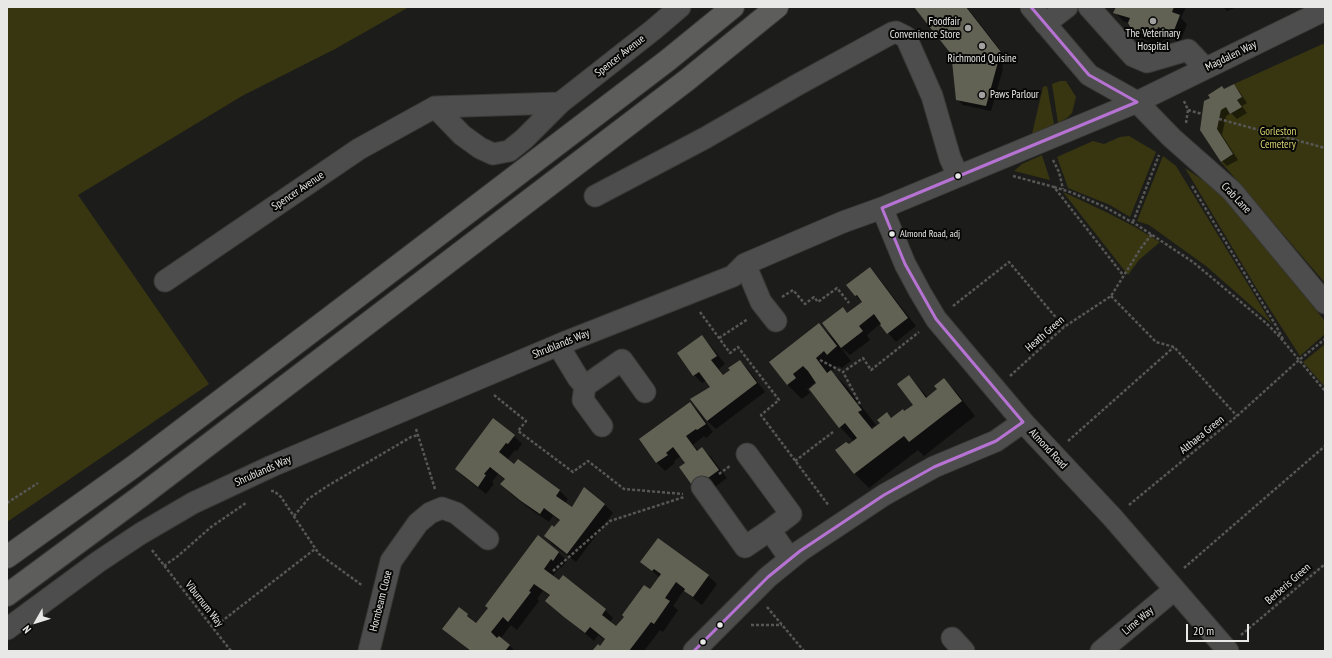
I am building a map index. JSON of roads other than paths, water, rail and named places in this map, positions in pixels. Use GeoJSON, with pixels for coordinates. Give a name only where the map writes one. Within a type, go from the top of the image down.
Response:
{"type":"FeatureCollection","features":[{"type":"Feature","properties":{"kind":"highway"},"geometry":{"type":"LineString","coordinates":[[7,557],[133,467],[668,60],[733,7]]}},
{"type":"Feature","properties":{"kind":"highway"},"geometry":{"type":"LineString","coordinates":[[7,595],[160,482],[524,205],[686,80],[777,7]]}},
{"type":"Feature","properties":{"kind":"street","name":"Spencer Avenue"},"geometry":{"type":"LineString","coordinates":[[435,107],[462,135],[480,148],[493,154],[509,151],[524,139],[560,103],[680,7]]}},
{"type":"Feature","properties":{"kind":"street","name":"Crab Lane"},"geometry":{"type":"LineString","coordinates":[[1031,7],[1089,75],[1137,102],[1172,138],[1232,191],[1325,303]]}},
{"type":"Feature","properties":{"kind":"street"},"geometry":{"type":"LineString","coordinates":[[1045,24],[1068,7]]}},
{"type":"Feature","properties":{"kind":"street"},"geometry":{"type":"LineString","coordinates":[[1089,7],[1133,56],[1147,62],[1188,50],[1205,68]]}},
{"type":"Feature","properties":{"kind":"street","name":"Magdalen Way"},"geometry":{"type":"LineString","coordinates":[[1137,102],[1325,10]]}},
{"type":"Feature","properties":{"kind":"street"},"geometry":{"type":"LineString","coordinates":[[595,196],[704,138],[892,32],[896,32],[906,37],[932,96],[950,158],[958,176]]}},
{"type":"Feature","properties":{"kind":"street","name":"Shrublands Way"},"geometry":{"type":"LineString","coordinates":[[7,628],[98,562],[140,534],[193,503],[272,466],[558,345],[733,276],[745,264],[1137,102]]}},
{"type":"Feature","properties":{"kind":"street","name":"Spencer Avenue"},"geometry":{"type":"LineString","coordinates":[[165,281],[359,149],[435,107],[560,103]]}},
{"type":"Feature","properties":{"kind":"street","name":"Almond Road"},"geometry":{"type":"LineString","coordinates":[[882,208],[905,264],[936,319],[1052,455],[1113,518],[1227,650]]}},
{"type":"Feature","properties":{"kind":"street"},"geometry":{"type":"LineString","coordinates":[[745,264],[761,302],[771,314]]}},
{"type":"Feature","properties":{"kind":"street"},"geometry":{"type":"LineString","coordinates":[[558,345],[578,378],[585,386]]}},
{"type":"Feature","properties":{"kind":"street"},"geometry":{"type":"LineString","coordinates":[[602,426],[583,400],[585,386],[622,360],[644,392]]}},
{"type":"Feature","properties":{"kind":"street"},"geometry":{"type":"LineString","coordinates":[[694,651],[754,591],[790,558],[800,551],[884,495],[934,467],[996,441],[1023,422]]}},
{"type":"Feature","properties":{"kind":"street"},"geometry":{"type":"LineString","coordinates":[[697,491],[745,548],[770,530],[791,514],[747,454]]}},
{"type":"Feature","properties":{"kind":"street","name":"Hornbeam Close"},"geometry":{"type":"LineString","coordinates":[[369,651],[391,561],[418,523],[430,513],[442,508],[456,513],[488,539]]}},
{"type":"Feature","properties":{"kind":"street"},"geometry":{"type":"LineString","coordinates":[[770,530],[790,558]]}},
{"type":"Feature","properties":{"kind":"street","name":"Lime Way"},"geometry":{"type":"LineString","coordinates":[[1101,651],[1171,586]]}},
{"type":"Feature","properties":{"kind":"place","name":"The Veterinary Hospital"},"geometry":{"type":"Point","coordinates":[1153,21]}},
{"type":"Feature","properties":{"kind":"place","name":"Foodfair Convenience Store"},"geometry":{"type":"Point","coordinates":[968,28]}},
{"type":"Feature","properties":{"kind":"place","name":"Richmond Quisine"},"geometry":{"type":"Point","coordinates":[982,46]}},
{"type":"Feature","properties":{"kind":"place","name":"Paws Parlour"},"geometry":{"type":"Point","coordinates":[982,95]}},
{"type":"Feature","properties":{"kind":"place","name":"Almond Road, adj"},"geometry":{"type":"Point","coordinates":[892,234]}},
{"type":"Feature","properties":{"kind":"park label","name":"Gorleston Cemetery"},"geometry":{"type":"Point","coordinates":[1278,138]}}]}
